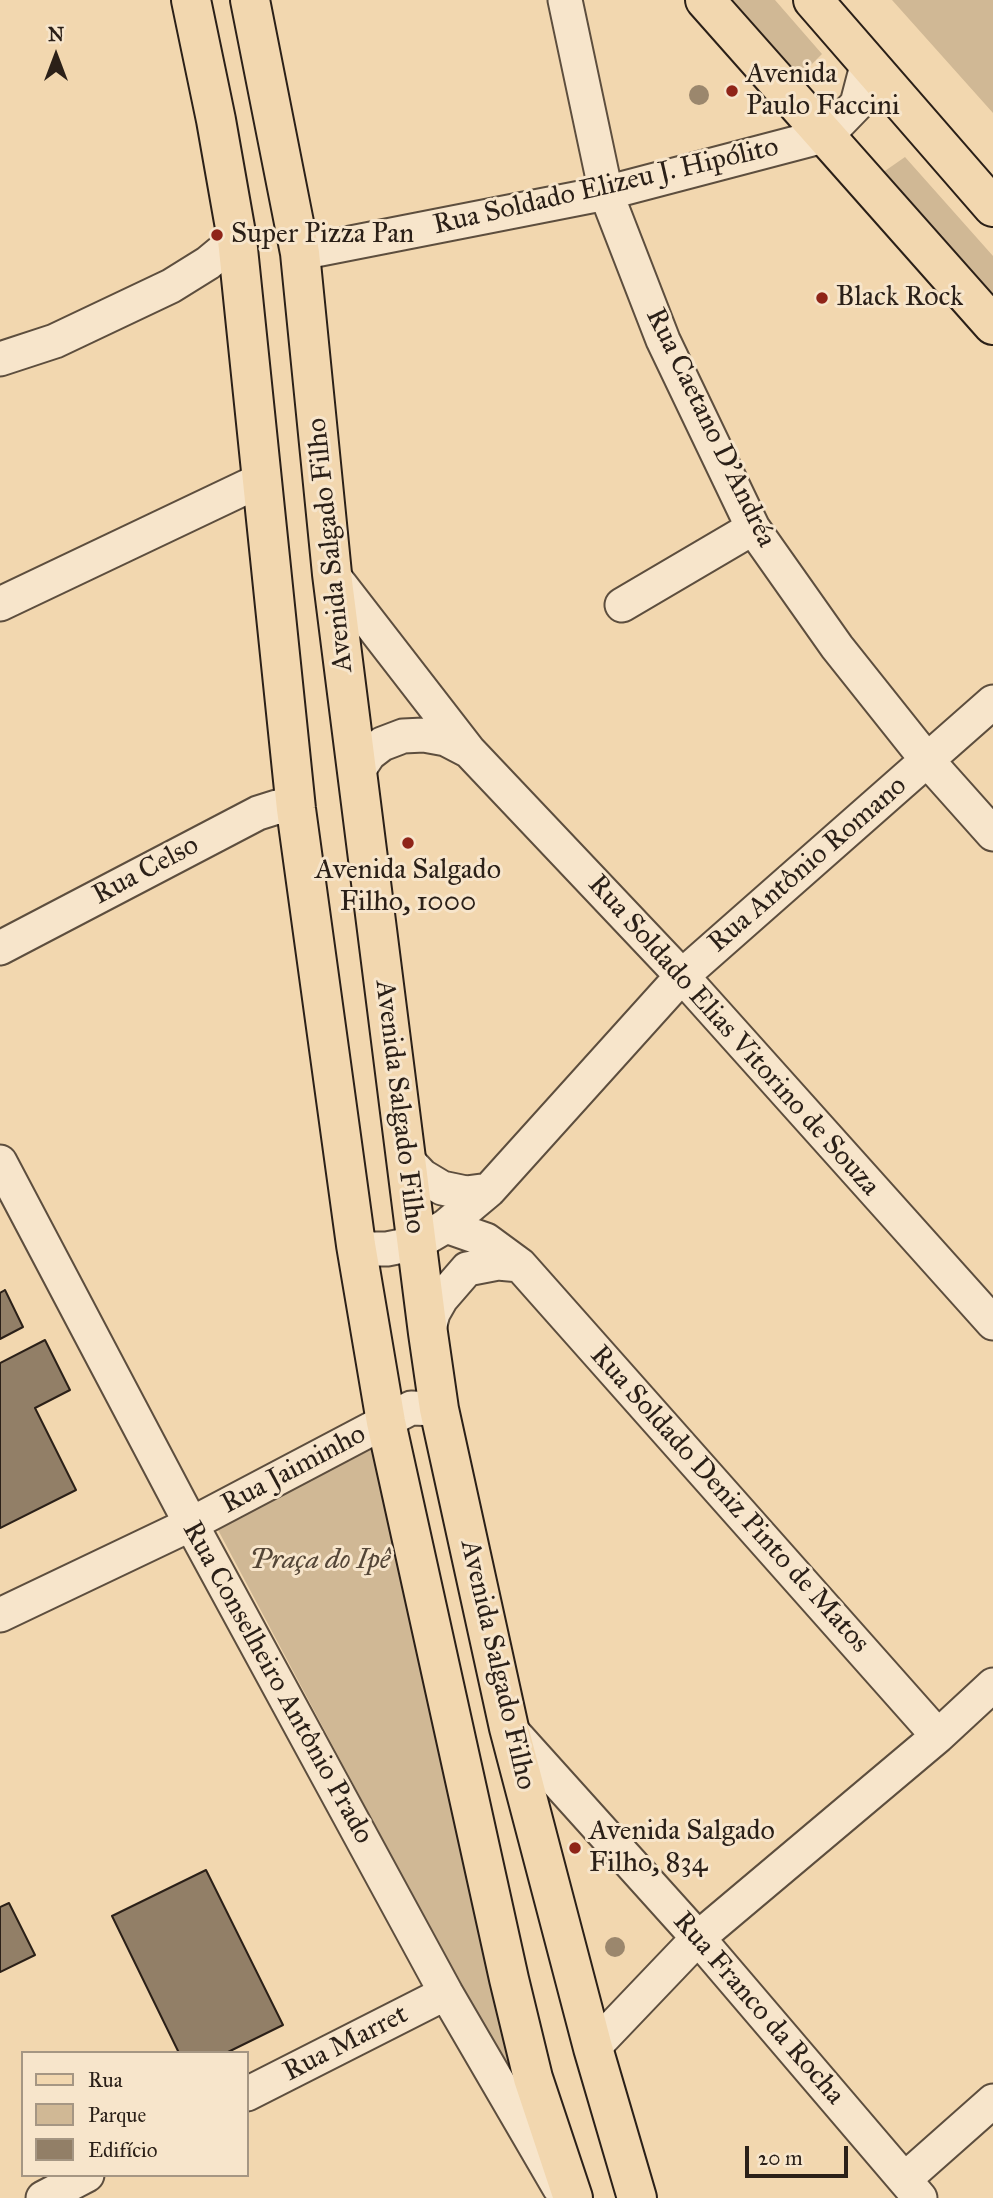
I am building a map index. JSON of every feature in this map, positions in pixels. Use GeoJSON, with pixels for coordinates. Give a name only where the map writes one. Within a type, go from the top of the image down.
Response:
{"type":"FeatureCollection","features":[{"type":"Feature","properties":{"kind":"main road","name":"Avenida Salgado Filho"},"geometry":{"type":"LineString","coordinates":[[191,0],[237,239],[296,809],[356,1245],[386,1422],[509,1979],[533,2078],[573,2198]]}},
{"type":"Feature","properties":{"kind":"main road","name":"Avenida Salgado Filho"},"geometry":{"type":"LineString","coordinates":[[250,0],[300,253],[332,574],[406,1159],[431,1235],[428,1334],[439,1409],[509,1728],[593,2048],[637,2198]]}},
{"type":"Feature","properties":{"kind":"main road"},"geometry":{"type":"LineString","coordinates":[[705,0],[993,325]]}},
{"type":"Feature","properties":{"kind":"main road"},"geometry":{"type":"LineString","coordinates":[[813,0],[993,206]]}},
{"type":"Feature","properties":{"kind":"street","name":"Rua Caetano D'Andréa"},"geometry":{"type":"LineString","coordinates":[[565,0],[606,193],[663,340],[752,528],[837,647],[927,760],[993,834]]}},
{"type":"Feature","properties":{"kind":"street"},"geometry":{"type":"LineString","coordinates":[[827,135],[857,104],[868,62]]}},
{"type":"Feature","properties":{"kind":"street","name":"Rua Soldado Elizeu J. Hipólito"},"geometry":{"type":"LineString","coordinates":[[300,253],[606,193],[827,135]]}},
{"type":"Feature","properties":{"kind":"street"},"geometry":{"type":"LineString","coordinates":[[0,359],[55,341],[171,286],[208,263],[237,239]]}},
{"type":"Feature","properties":{"kind":"street"},"geometry":{"type":"LineString","coordinates":[[0,604],[263,479]]}},
{"type":"Feature","properties":{"kind":"street"},"geometry":{"type":"LineString","coordinates":[[622,605],[752,528]]}},
{"type":"Feature","properties":{"kind":"street","name":"Rua Soldado Elias Vitorino de Souza"},"geometry":{"type":"LineString","coordinates":[[332,574],[469,751],[682,976],[993,1323]]}},
{"type":"Feature","properties":{"kind":"street","name":"Rua Antônio Romano"},"geometry":{"type":"LineString","coordinates":[[356,1245],[387,1249],[431,1235],[489,1191],[682,976],[993,702]]}},
{"type":"Feature","properties":{"kind":"street","name":"Rua Soldado Elias Vitorino de Souza"},"geometry":{"type":"LineString","coordinates":[[357,772],[369,754],[382,744],[404,736],[424,734],[446,739],[469,751]]}},
{"type":"Feature","properties":{"kind":"street","name":"Rua Celso"},"geometry":{"type":"LineString","coordinates":[[0,948],[258,813],[277,807],[296,809]]}},
{"type":"Feature","properties":{"kind":"street"},"geometry":{"type":"LineString","coordinates":[[406,1159],[422,1176],[442,1188],[466,1193],[489,1191]]}},
{"type":"Feature","properties":{"kind":"street","name":"Rua Conselheiro Antônio Prado"},"geometry":{"type":"LineString","coordinates":[[0,1163],[191,1524],[446,1993],[565,2198]]}},
{"type":"Feature","properties":{"kind":"street","name":"Rua Soldado Deniz Pinto de Matos"},"geometry":{"type":"LineString","coordinates":[[431,1235],[486,1240],[520,1265],[938,1736]]}},
{"type":"Feature","properties":{"kind":"street"},"geometry":{"type":"LineString","coordinates":[[428,1334],[433,1313],[441,1299],[467,1269],[498,1263],[520,1265]]}},
{"type":"Feature","properties":{"kind":"street","name":"Rua Jaiminho"},"geometry":{"type":"LineString","coordinates":[[0,1615],[191,1524],[411,1408],[439,1409]]}},
{"type":"Feature","properties":{"kind":"street"},"geometry":{"type":"LineString","coordinates":[[593,2048],[698,1938],[938,1736],[993,1685]]}},
{"type":"Feature","properties":{"kind":"street","name":"Rua Franco da Rocha"},"geometry":{"type":"LineString","coordinates":[[509,1728],[698,1938],[912,2189]]}},
{"type":"Feature","properties":{"kind":"street","name":"Rua Marret"},"geometry":{"type":"LineString","coordinates":[[248,2093],[446,1993]]}},
{"type":"Feature","properties":{"kind":"street"},"geometry":{"type":"LineString","coordinates":[[912,2189],[993,2101]]}},
{"type":"Feature","properties":{"kind":"street"},"geometry":{"type":"LineString","coordinates":[[43,2198],[83,2177]]}},
{"type":"Feature","properties":{"kind":"green space"},"geometry":{"type":"Polygon","coordinates":[[[733,0],[775,0],[822,54],[800,76],[733,0]]]}},
{"type":"Feature","properties":{"kind":"green space"},"geometry":{"type":"Polygon","coordinates":[[[892,0],[993,0],[993,113],[892,0]]]}},
{"type":"Feature","properties":{"kind":"green space"},"geometry":{"type":"Polygon","coordinates":[[[905,157],[993,256],[993,299],[882,173],[905,157]]]}},
{"type":"Feature","properties":{"kind":"green space","name":"Praça do Ipê"},"geometry":{"type":"Polygon","coordinates":[[[374,1448],[518,2094],[217,1528],[374,1448]]]}},
{"type":"Feature","properties":{"kind":"building"},"geometry":{"type":"Polygon","coordinates":[[[5,1290],[23,1327],[0,1339],[0,1293],[5,1290]]]}},
{"type":"Feature","properties":{"kind":"building"},"geometry":{"type":"Polygon","coordinates":[[[45,1340],[70,1390],[35,1408],[76,1490],[0,1528],[0,1363],[45,1340]]]}},
{"type":"Feature","properties":{"kind":"building"},"geometry":{"type":"Polygon","coordinates":[[[206,1870],[283,2025],[230,2051],[178,2051],[112,1916],[206,1870]]]}},
{"type":"Feature","properties":{"kind":"building"},"geometry":{"type":"Polygon","coordinates":[[[9,1903],[35,1955],[0,1972],[0,1907],[9,1903]]]}},
{"type":"Feature","properties":{"kind":"place","name":"Avenida Paulo Faccini"},"geometry":{"type":"Point","coordinates":[732,91]}},
{"type":"Feature","properties":{"kind":"place","name":"Super Pizza Pan"},"geometry":{"type":"Point","coordinates":[217,235]}},
{"type":"Feature","properties":{"kind":"place","name":"Black Rock"},"geometry":{"type":"Point","coordinates":[822,298]}},
{"type":"Feature","properties":{"kind":"place","name":"Avenida Salgado Filho, 1000"},"geometry":{"type":"Point","coordinates":[408,843]}},
{"type":"Feature","properties":{"kind":"place","name":"Avenida Salgado Filho, 834"},"geometry":{"type":"Point","coordinates":[575,1848]}}]}
